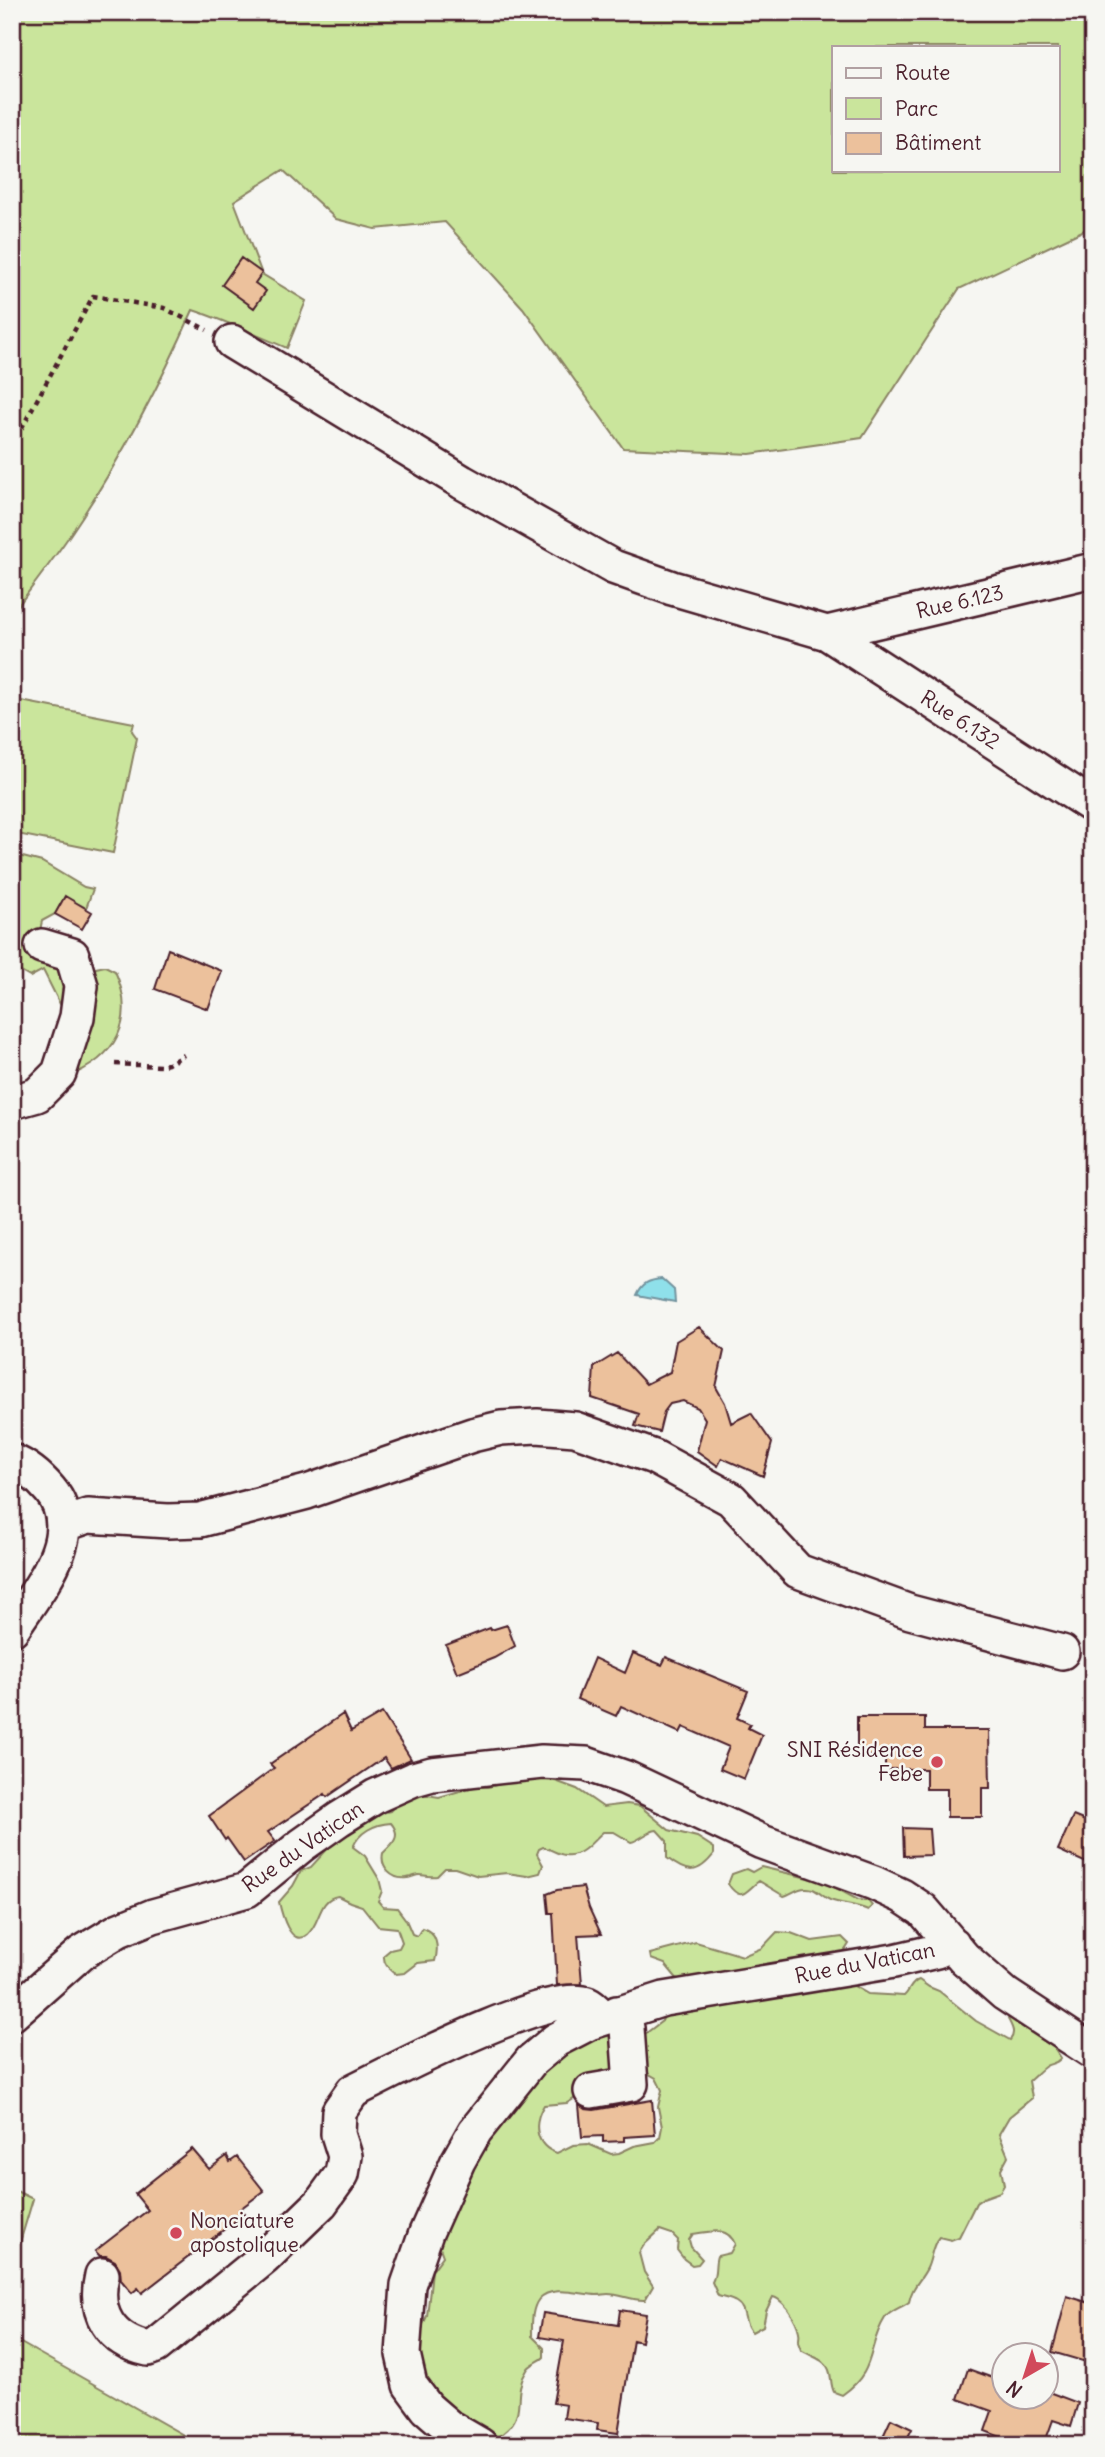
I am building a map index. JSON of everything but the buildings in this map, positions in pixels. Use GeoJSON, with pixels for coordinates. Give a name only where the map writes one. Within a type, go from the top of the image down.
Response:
{"type":"FeatureCollection","features":[{"type":"Feature","properties":{"kind":"street"},"geometry":{"type":"LineString","coordinates":[[232,342],[462,482],[613,567],[672,588],[827,633]]}},
{"type":"Feature","properties":{"kind":"street","name":"Rue 6.123"},"geometry":{"type":"LineString","coordinates":[[827,633],[1093,570]]}},
{"type":"Feature","properties":{"kind":"street","name":"Rue 6.132"},"geometry":{"type":"LineString","coordinates":[[827,633],[1093,806]]}},
{"type":"Feature","properties":{"kind":"street"},"geometry":{"type":"LineString","coordinates":[[12,1102],[37,1095],[59,1073],[77,1017],[81,986],[72,955],[42,946]]}},
{"type":"Feature","properties":{"kind":"street"},"geometry":{"type":"LineString","coordinates":[[65,1524],[88,1516],[168,1521],[200,1520],[307,1492],[472,1435],[501,1428],[537,1426],[575,1429],[654,1457],[731,1499],[799,1571],[909,1612],[1062,1652]]}},
{"type":"Feature","properties":{"kind":"street"},"geometry":{"type":"LineString","coordinates":[[12,1461],[42,1480],[56,1497],[63,1511],[65,1524],[56,1558],[12,1629]]}},
{"type":"Feature","properties":{"kind":"street","name":"Rue du Vatican"},"geometry":{"type":"LineString","coordinates":[[12,2014],[81,1953],[119,1930],[153,1916],[247,1890],[302,1845],[339,1819],[389,1790],[432,1774],[542,1762],[586,1764],[626,1778],[762,1842],[902,1896],[923,1910],[964,1958],[1005,1994],[1093,2052]]}},
{"type":"Feature","properties":{"kind":"street","name":"Rue du Vatican"},"geometry":{"type":"LineString","coordinates":[[480,2445],[449,2427],[427,2407],[410,2385],[403,2354],[408,2285],[426,2233],[458,2161],[475,2131],[531,2061],[556,2040],[610,2016],[664,1999],[905,1959],[953,1944]]}},
{"type":"Feature","properties":{"kind":"street"},"geometry":{"type":"LineString","coordinates":[[102,2275],[98,2290],[99,2306],[104,2319],[122,2341],[148,2349],[156,2346],[264,2258],[321,2203],[342,2174],[345,2157],[338,2134],[339,2111],[353,2091],[498,2022],[561,2004],[585,2003],[627,2028],[631,2084],[591,2091]]}},
{"type":"Feature","properties":{"kind":"path"},"geometry":{"type":"LineString","coordinates":[[12,446],[93,296],[164,308],[232,342]]}},
{"type":"Feature","properties":{"kind":"path"},"geometry":{"type":"LineString","coordinates":[[115,1064],[169,1065],[184,1055]]}},
{"type":"Feature","properties":{"kind":"green space"},"geometry":{"type":"Polygon","coordinates":[[[12,12],[1093,12],[1093,226],[959,289],[862,438],[750,454],[623,448],[523,308],[445,222],[375,229],[336,219],[283,170],[234,201],[262,274],[306,301],[287,348],[193,310],[122,451],[65,542],[12,614],[12,12]]]}},
{"type":"Feature","properties":{"kind":"green space"},"geometry":{"type":"Polygon","coordinates":[[[21,701],[134,723],[132,731],[137,738],[113,853],[12,833],[12,739],[21,701]]]}},
{"type":"Feature","properties":{"kind":"green space"},"geometry":{"type":"Polygon","coordinates":[[[15,855],[42,862],[84,887],[93,889],[86,908],[65,897],[55,914],[42,921],[35,955],[56,967],[72,997],[60,1004],[43,970],[30,977],[12,967],[12,930],[16,931],[19,919],[16,918],[17,911],[12,909],[12,865],[15,855]]]}},
{"type":"Feature","properties":{"kind":"green space"},"geometry":{"type":"Polygon","coordinates":[[[105,966],[115,971],[121,989],[124,1006],[118,1036],[98,1059],[67,1077],[88,980],[96,968],[105,966]]]}},
{"type":"Feature","properties":{"kind":"green space"},"geometry":{"type":"Polygon","coordinates":[[[550,1779],[577,1789],[603,1807],[627,1804],[640,1806],[669,1830],[697,1837],[714,1848],[714,1854],[703,1866],[686,1869],[667,1858],[667,1841],[657,1830],[631,1842],[614,1832],[603,1832],[577,1854],[565,1855],[543,1847],[539,1849],[537,1854],[543,1865],[540,1873],[527,1876],[507,1873],[478,1876],[455,1868],[445,1868],[437,1876],[402,1878],[392,1875],[383,1864],[383,1853],[396,1836],[391,1823],[385,1824],[363,1833],[353,1847],[365,1856],[379,1879],[382,1891],[378,1901],[383,1907],[397,1908],[412,1934],[417,1936],[422,1928],[434,1937],[437,1945],[435,1961],[418,1963],[405,1973],[396,1974],[386,1964],[384,1955],[399,1948],[402,1942],[397,1928],[378,1926],[362,1906],[338,1896],[323,1906],[308,1934],[302,1938],[291,1933],[279,1902],[293,1886],[301,1871],[311,1867],[343,1832],[367,1816],[390,1811],[397,1803],[415,1793],[439,1797],[474,1787],[550,1779]]]}},
{"type":"Feature","properties":{"kind":"green space"},"geometry":{"type":"Polygon","coordinates":[[[761,1867],[825,1882],[858,1900],[868,1901],[872,1906],[868,1910],[835,1901],[809,1888],[784,1896],[759,1881],[741,1894],[728,1884],[732,1874],[746,1869],[752,1872],[761,1867]]]}},
{"type":"Feature","properties":{"kind":"green space"},"geometry":{"type":"Polygon","coordinates":[[[777,1932],[791,1933],[812,1941],[842,1937],[849,1944],[842,1955],[849,1983],[868,1994],[904,1996],[919,1980],[939,1991],[976,2021],[1010,2040],[1013,2032],[1008,2019],[1010,2016],[1049,2040],[1061,2058],[1044,2067],[1029,2081],[1032,2098],[1009,2117],[999,2134],[1008,2156],[1001,2169],[1004,2185],[1000,2192],[976,2203],[959,2237],[951,2240],[939,2237],[909,2302],[885,2318],[861,2377],[842,2395],[834,2392],[827,2366],[801,2350],[796,2323],[778,2299],[773,2297],[763,2326],[752,2332],[740,2305],[718,2296],[712,2282],[717,2256],[730,2253],[735,2244],[732,2238],[717,2231],[693,2234],[689,2240],[691,2247],[702,2259],[698,2264],[692,2265],[677,2250],[678,2240],[672,2234],[660,2230],[639,2253],[644,2272],[653,2286],[645,2300],[613,2294],[567,2291],[551,2292],[539,2299],[533,2312],[532,2336],[544,2348],[544,2357],[528,2368],[522,2380],[514,2422],[496,2438],[485,2436],[429,2391],[414,2344],[427,2316],[432,2271],[443,2256],[438,2242],[453,2215],[457,2197],[507,2085],[611,2027],[619,2072],[567,2103],[544,2105],[537,2126],[540,2139],[549,2150],[557,2153],[573,2145],[588,2144],[611,2154],[655,2142],[660,2137],[662,2127],[658,2107],[662,2090],[656,2078],[644,2071],[640,2060],[645,2034],[662,2021],[679,1981],[665,1964],[651,1959],[650,1954],[696,1942],[743,1956],[762,1948],[777,1932]]]}},
{"type":"Feature","properties":{"kind":"green space"},"geometry":{"type":"Polygon","coordinates":[[[12,2189],[33,2199],[12,2269],[12,2189]]]}},
{"type":"Feature","properties":{"kind":"green space"},"geometry":{"type":"Polygon","coordinates":[[[12,2338],[201,2445],[12,2445],[12,2338]]]}},
{"type":"Feature","properties":{"kind":"water"},"geometry":{"type":"Polygon","coordinates":[[[662,1279],[674,1290],[675,1302],[637,1295],[646,1283],[662,1279]]]}},
{"type":"Feature","properties":{"kind":"place","name":"SNI Résidence Febe"},"geometry":{"type":"Point","coordinates":[937,1762]}},
{"type":"Feature","properties":{"kind":"place","name":"Nonciature apostolique"},"geometry":{"type":"Point","coordinates":[176,2233]}}]}
